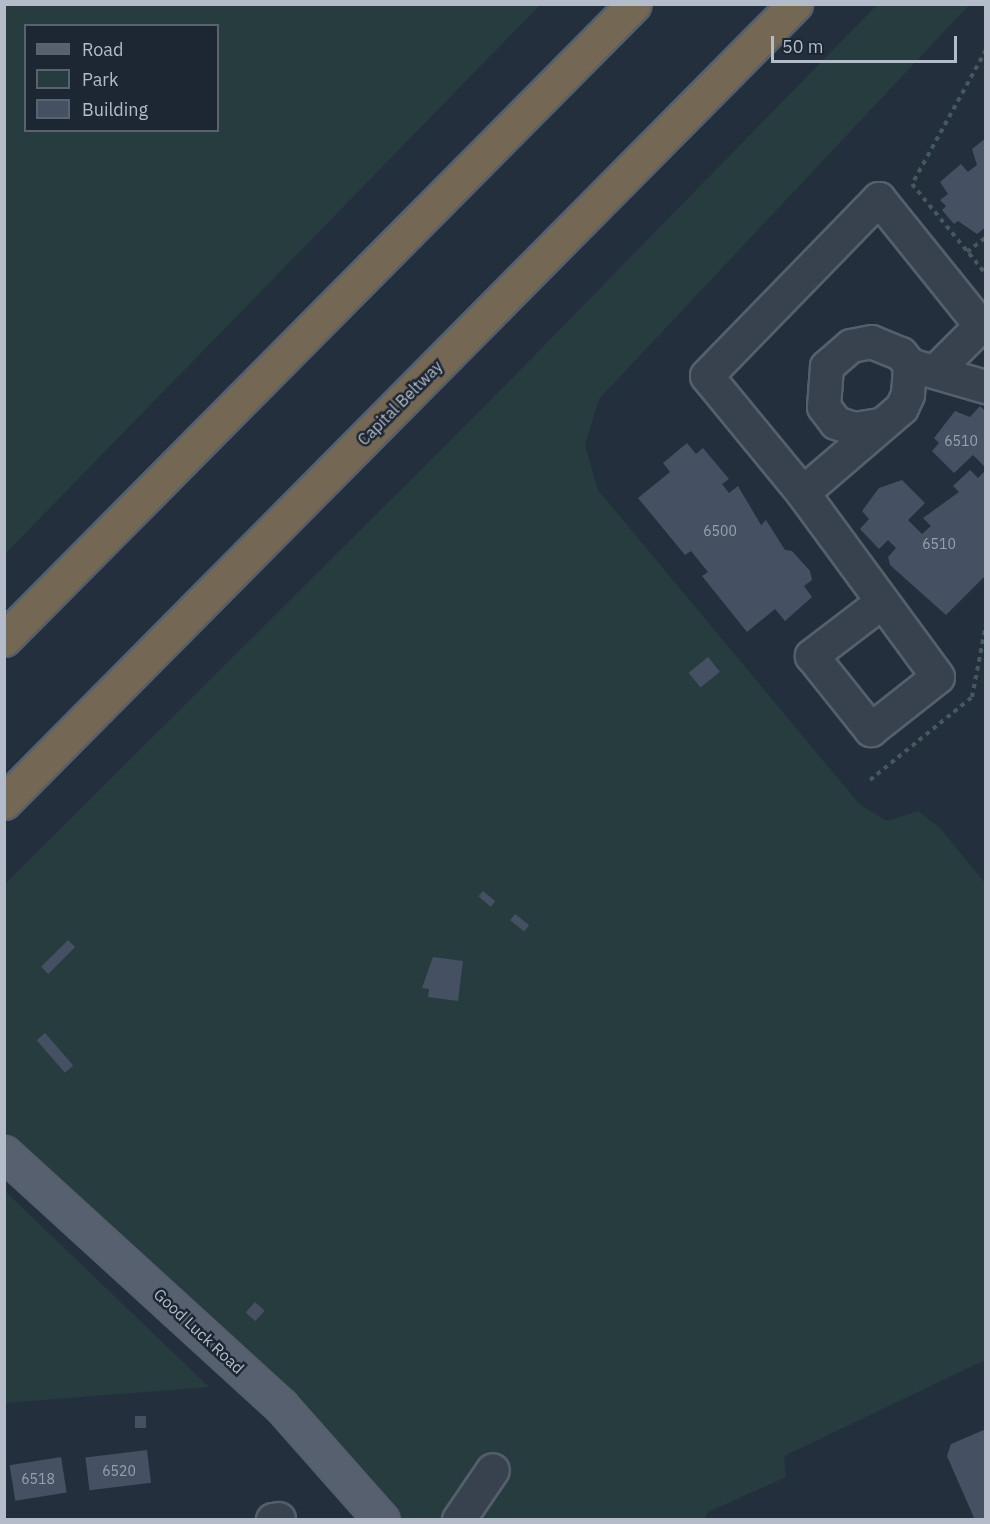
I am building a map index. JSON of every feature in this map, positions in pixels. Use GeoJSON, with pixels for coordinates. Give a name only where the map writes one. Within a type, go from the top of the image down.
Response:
{"type":"FeatureCollection","features":[{"type":"Feature","properties":{"kind":"highway"},"geometry":{"type":"LineString","coordinates":[[4,639],[634,4]]}},
{"type":"Feature","properties":{"kind":"highway","name":"Capital Beltway"},"geometry":{"type":"LineString","coordinates":[[4,801],[795,4]]}},
{"type":"Feature","properties":{"kind":"main road","name":"Good Luck Road"},"geometry":{"type":"LineString","coordinates":[[4,1153],[281,1406],[382,1520]]}},
{"type":"Feature","properties":{"kind":"lane"},"geometry":{"type":"LineString","coordinates":[[803,492],[880,425],[908,395],[922,368],[981,326],[879,200],[707,376],[803,492],[880,603]]}},
{"type":"Feature","properties":{"kind":"lane"},"geometry":{"type":"LineString","coordinates":[[880,425],[855,429],[836,423],[824,407],[827,367],[851,346],[872,342],[888,345],[922,368],[986,387]]}},
{"type":"Feature","properties":{"kind":"lane"},"geometry":{"type":"LineString","coordinates":[[459,1520],[493,1470]]}},
{"type":"Feature","properties":{"kind":"path"},"geometry":{"type":"LineString","coordinates":[[985,273],[912,184],[986,50]]}},
{"type":"Feature","properties":{"kind":"path"},"geometry":{"type":"LineString","coordinates":[[967,252],[986,237]]}},
{"type":"Feature","properties":{"kind":"green space"},"geometry":{"type":"Polygon","coordinates":[[[4,5],[540,5],[5,554],[4,5]]]}},
{"type":"Feature","properties":{"kind":"green space"},"geometry":{"type":"Polygon","coordinates":[[[877,5],[969,5],[599,399],[585,445],[598,490],[860,805],[887,821],[918,811],[940,828],[985,883],[985,1360],[784,1456],[786,1477],[708,1512],[705,1519],[382,1519],[5,1153],[5,884],[482,409],[877,5]]]}},
{"type":"Feature","properties":{"kind":"green space"},"geometry":{"type":"Polygon","coordinates":[[[5,1191],[209,1387],[5,1403],[5,1191]]]}},
{"type":"Feature","properties":{"kind":"building"},"geometry":{"type":"Polygon","coordinates":[[[986,138],[986,227],[977,234],[958,221],[954,224],[942,210],[946,206],[940,200],[948,194],[940,182],[961,164],[968,172],[977,165],[972,149],[986,138]]]}},
{"type":"Feature","properties":{"kind":"building"},"geometry":{"type":"Polygon","coordinates":[[[980,406],[986,412],[986,468],[973,455],[954,473],[932,451],[939,443],[934,438],[955,411],[970,417],[980,406]]]}},
{"type":"Feature","properties":{"kind":"building"},"geometry":{"type":"Polygon","coordinates":[[[687,443],[696,454],[703,448],[729,479],[722,484],[729,493],[738,486],[761,525],[766,520],[785,550],[792,551],[810,571],[812,580],[804,586],[812,597],[785,621],[775,609],[747,632],[702,576],[708,572],[691,551],[685,555],[638,498],[670,472],[663,463],[687,443]]]}},
{"type":"Feature","properties":{"kind":"building"},"geometry":{"type":"Polygon","coordinates":[[[970,470],[978,478],[986,470],[986,575],[946,615],[890,565],[888,557],[896,548],[888,540],[879,549],[860,529],[869,519],[862,511],[879,488],[902,480],[925,503],[908,520],[922,534],[931,526],[923,518],[959,492],[953,486],[970,470]]]}},
{"type":"Feature","properties":{"kind":"building"},"geometry":{"type":"Polygon","coordinates":[[[708,657],[720,672],[701,687],[689,673],[708,657]]]}},
{"type":"Feature","properties":{"kind":"building"},"geometry":{"type":"Polygon","coordinates":[[[483,891],[495,901],[491,907],[479,896],[483,891]]]}},
{"type":"Feature","properties":{"kind":"building"},"geometry":{"type":"Polygon","coordinates":[[[515,914],[529,925],[524,931],[510,920],[515,914]]]}},
{"type":"Feature","properties":{"kind":"building"},"geometry":{"type":"Polygon","coordinates":[[[68,940],[75,947],[48,974],[41,967],[68,940]]]}},
{"type":"Feature","properties":{"kind":"building"},"geometry":{"type":"Polygon","coordinates":[[[433,957],[463,961],[458,1001],[428,997],[429,989],[422,988],[433,957]]]}},
{"type":"Feature","properties":{"kind":"building"},"geometry":{"type":"Polygon","coordinates":[[[45,1033],[73,1065],[65,1073],[37,1040],[45,1033]]]}},
{"type":"Feature","properties":{"kind":"building"},"geometry":{"type":"Polygon","coordinates":[[[255,1302],[265,1311],[255,1321],[246,1312],[255,1302]]]}},
{"type":"Feature","properties":{"kind":"building"},"geometry":{"type":"Polygon","coordinates":[[[135,1416],[146,1416],[146,1428],[135,1428],[135,1416]]]}},
{"type":"Feature","properties":{"kind":"building"},"geometry":{"type":"Polygon","coordinates":[[[986,1429],[986,1520],[975,1520],[947,1456],[951,1444],[986,1429]]]}},
{"type":"Feature","properties":{"kind":"building"},"geometry":{"type":"Polygon","coordinates":[[[147,1450],[151,1483],[89,1490],[85,1458],[147,1450]]]}},
{"type":"Feature","properties":{"kind":"building"},"geometry":{"type":"Polygon","coordinates":[[[61,1457],[67,1493],[15,1501],[10,1465],[61,1457]]]}}]}
